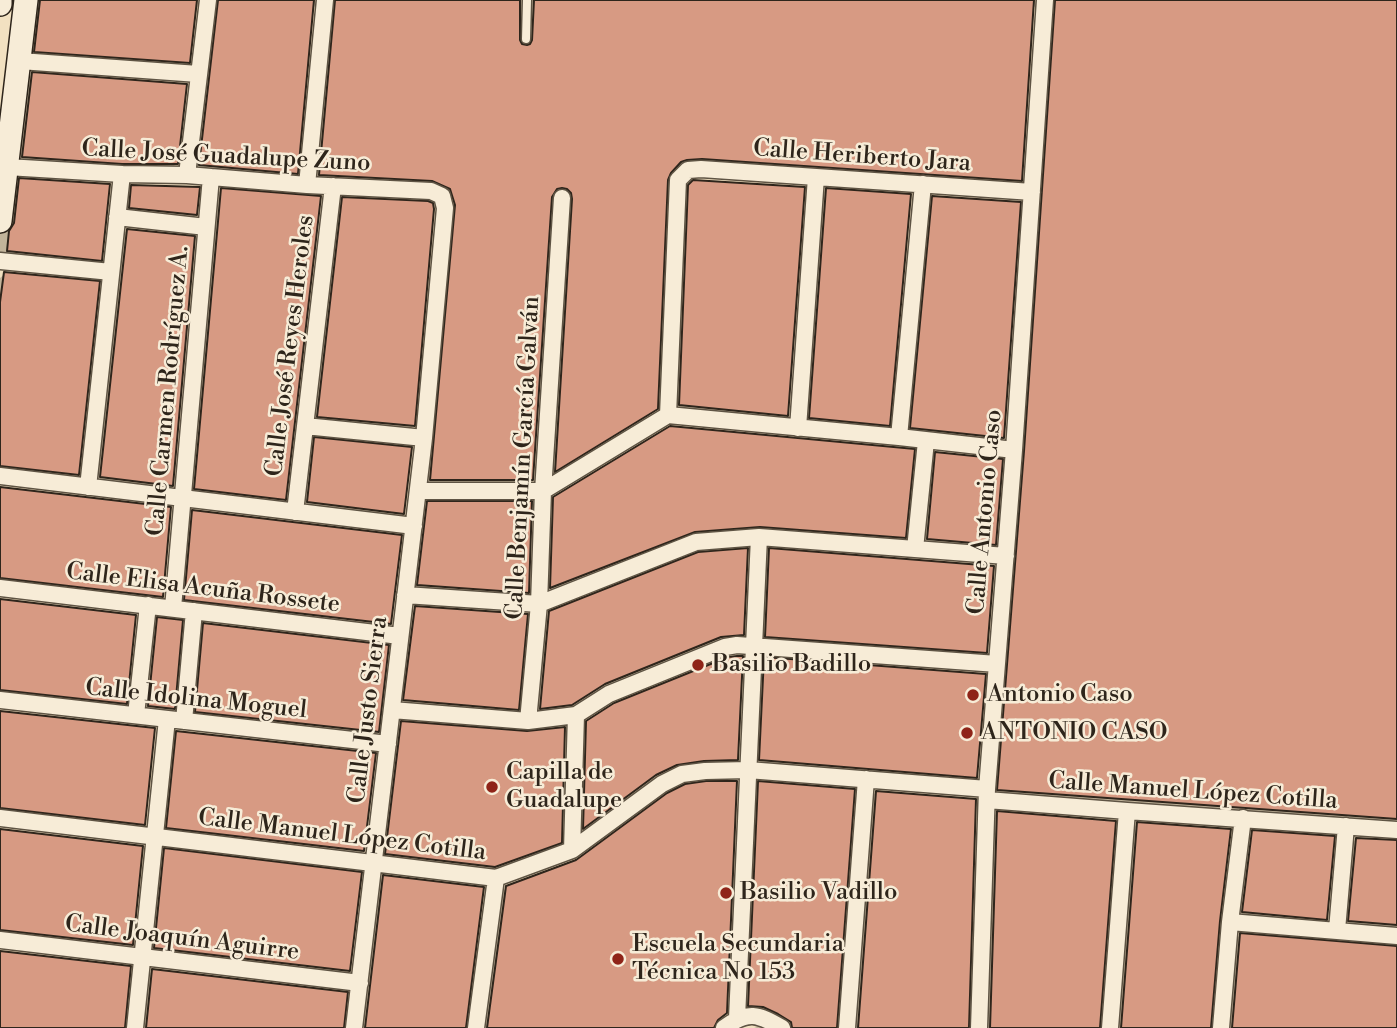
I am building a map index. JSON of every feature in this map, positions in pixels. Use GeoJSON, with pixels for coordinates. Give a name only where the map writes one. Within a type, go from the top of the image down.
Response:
{"type":"FeatureCollection","features":[{"type":"Feature","properties":{"kind":"street"},"geometry":{"type":"LineString","coordinates":[[0,221],[26,0]]}},
{"type":"Feature","properties":{"kind":"street"},"geometry":{"type":"LineString","coordinates":[[187,176],[208,0]]}},
{"type":"Feature","properties":{"kind":"street","name":"Calle José Reyes Heroles"},"geometry":{"type":"LineString","coordinates":[[307,185],[325,0]]}},
{"type":"Feature","properties":{"kind":"street","name":"Calle Antonio Caso"},"geometry":{"type":"LineString","coordinates":[[979,1028],[987,794],[1045,0]]}},
{"type":"Feature","properties":{"kind":"street"},"geometry":{"type":"LineString","coordinates":[[20,61],[198,74]]}},
{"type":"Feature","properties":{"kind":"street","name":"Calle José Guadalupe Zuno"},"geometry":{"type":"LineString","coordinates":[[7,167],[431,191],[442,196]]}},
{"type":"Feature","properties":{"kind":"street","name":"Calle Heriberto Jara"},"geometry":{"type":"LineString","coordinates":[[668,415],[678,180],[688,170],[1032,192]]}},
{"type":"Feature","properties":{"kind":"street"},"geometry":{"type":"LineString","coordinates":[[88,487],[122,174]]}},
{"type":"Feature","properties":{"kind":"street","name":"Calle Carmen Rodríguez A."},"geometry":{"type":"LineString","coordinates":[[173,608],[211,177]]}},
{"type":"Feature","properties":{"kind":"street"},"geometry":{"type":"LineString","coordinates":[[798,428],[816,177]]}},
{"type":"Feature","properties":{"kind":"street"},"geometry":{"type":"LineString","coordinates":[[899,437],[923,184]]}},
{"type":"Feature","properties":{"kind":"street","name":"Calle José Reyes Heroles"},"geometry":{"type":"LineString","coordinates":[[295,512],[333,186]]}},
{"type":"Feature","properties":{"kind":"street","name":"Calle Justo Sierra"},"geometry":{"type":"LineString","coordinates":[[354,1028],[424,438],[445,208],[442,196]]}},
{"type":"Feature","properties":{"kind":"street","name":"Calle Benjamín García Galván"},"geometry":{"type":"LineString","coordinates":[[528,721],[539,604],[543,491],[562,198]]}},
{"type":"Feature","properties":{"kind":"street"},"geometry":{"type":"LineString","coordinates":[[117,218],[206,227]]}},
{"type":"Feature","properties":{"kind":"street"},"geometry":{"type":"LineString","coordinates":[[0,261],[111,272]]}},
{"type":"Feature","properties":{"kind":"street"},"geometry":{"type":"LineString","coordinates":[[418,491],[543,491],[668,415],[1014,450]]}},
{"type":"Feature","properties":{"kind":"street"},"geometry":{"type":"LineString","coordinates":[[305,426],[424,438]]}},
{"type":"Feature","properties":{"kind":"street"},"geometry":{"type":"LineString","coordinates":[[915,549],[926,441]]}},
{"type":"Feature","properties":{"kind":"street"},"geometry":{"type":"LineString","coordinates":[[0,476],[414,526]]}},
{"type":"Feature","properties":{"kind":"street"},"geometry":{"type":"LineString","coordinates":[[759,537],[738,1020],[764,1018],[782,1028]]}},
{"type":"Feature","properties":{"kind":"street"},"geometry":{"type":"LineString","coordinates":[[405,595],[539,604],[696,542],[759,537],[1006,556]]}},
{"type":"Feature","properties":{"kind":"street","name":"Calle Elisa Acuña Rossete"},"geometry":{"type":"LineString","coordinates":[[0,588],[400,636]]}},
{"type":"Feature","properties":{"kind":"street"},"geometry":{"type":"LineString","coordinates":[[136,715],[148,605]]}},
{"type":"Feature","properties":{"kind":"street"},"geometry":{"type":"LineString","coordinates":[[184,721],[194,611]]}},
{"type":"Feature","properties":{"kind":"street"},"geometry":{"type":"LineString","coordinates":[[392,710],[528,721],[576,715],[609,695],[725,647],[737,645],[997,664]]}},
{"type":"Feature","properties":{"kind":"street","name":"Calle Idolina Moguel"},"geometry":{"type":"LineString","coordinates":[[0,700],[388,744]]}},
{"type":"Feature","properties":{"kind":"street"},"geometry":{"type":"LineString","coordinates":[[572,850],[576,715]]}},
{"type":"Feature","properties":{"kind":"street"},"geometry":{"type":"LineString","coordinates":[[135,1028],[167,719]]}},
{"type":"Feature","properties":{"kind":"street","name":"Calle Manuel López Cotilla"},"geometry":{"type":"LineString","coordinates":[[0,818],[496,878],[572,850],[662,784],[682,774],[705,771],[748,771],[866,779],[1127,811],[1397,830]]}},
{"type":"Feature","properties":{"kind":"street"},"geometry":{"type":"LineString","coordinates":[[847,1028],[866,779]]}},
{"type":"Feature","properties":{"kind":"street"},"geometry":{"type":"LineString","coordinates":[[1110,1028],[1127,811]]}},
{"type":"Feature","properties":{"kind":"street"},"geometry":{"type":"LineString","coordinates":[[1221,1028],[1243,818]]}},
{"type":"Feature","properties":{"kind":"street"},"geometry":{"type":"LineString","coordinates":[[1337,930],[1346,826]]}},
{"type":"Feature","properties":{"kind":"street"},"geometry":{"type":"LineString","coordinates":[[476,1028],[496,878]]}},
{"type":"Feature","properties":{"kind":"street"},"geometry":{"type":"LineString","coordinates":[[1230,922],[1397,936]]}},
{"type":"Feature","properties":{"kind":"street","name":"Calle Joaquín Aguirre"},"geometry":{"type":"LineString","coordinates":[[0,940],[360,983]]}},
{"type":"Feature","properties":{"kind":"lane"},"geometry":{"type":"LineString","coordinates":[[526,39],[527,0]]}},
{"type":"Feature","properties":{"kind":"building"},"geometry":{"type":"Polygon","coordinates":[[[40,0],[197,0],[190,63],[34,52],[40,0]]]}},
{"type":"Feature","properties":{"kind":"building"},"geometry":{"type":"Polygon","coordinates":[[[218,0],[314,0],[298,174],[199,165],[218,0]]]}},
{"type":"Feature","properties":{"kind":"building"},"geometry":{"type":"Polygon","coordinates":[[[335,0],[520,0],[520,40],[527,45],[532,40],[534,0],[1034,0],[1022,181],[702,159],[681,162],[668,180],[658,409],[555,472],[572,199],[567,189],[557,189],[552,197],[533,480],[430,480],[455,205],[450,189],[432,181],[319,175],[335,0]]]}},
{"type":"Feature","properties":{"kind":"building"},"geometry":{"type":"Polygon","coordinates":[[[1055,0],[1397,0],[1397,819],[997,790],[1024,451],[1055,0]]]}},
{"type":"Feature","properties":{"kind":"building"},"geometry":{"type":"Polygon","coordinates":[[[32,72],[187,84],[178,164],[122,164],[22,157],[32,72]]]}},
{"type":"Feature","properties":{"kind":"building"},"geometry":{"type":"Polygon","coordinates":[[[19,178],[110,184],[102,261],[7,251],[9,231],[14,223],[19,178]]]}},
{"type":"Feature","properties":{"kind":"building"},"geometry":{"type":"Polygon","coordinates":[[[693,180],[805,187],[788,416],[679,405],[688,185],[693,180]]]}},
{"type":"Feature","properties":{"kind":"building"},"geometry":{"type":"Polygon","coordinates":[[[131,185],[200,187],[197,215],[129,208],[131,185]]]}},
{"type":"Feature","properties":{"kind":"building"},"geometry":{"type":"Polygon","coordinates":[[[221,188],[321,196],[286,500],[194,489],[221,188]]]}},
{"type":"Feature","properties":{"kind":"building"},"geometry":{"type":"Polygon","coordinates":[[[826,188],[911,194],[890,426],[809,418],[826,188]]]}},
{"type":"Feature","properties":{"kind":"building"},"geometry":{"type":"Polygon","coordinates":[[[932,196],[1021,202],[1004,438],[910,428],[932,196]]]}},
{"type":"Feature","properties":{"kind":"building"},"geometry":{"type":"Polygon","coordinates":[[[342,197],[433,203],[415,426],[317,417],[342,197]]]}},
{"type":"Feature","properties":{"kind":"building"},"geometry":{"type":"Polygon","coordinates":[[[127,229],[195,236],[173,486],[100,477],[127,229]]]}},
{"type":"Feature","properties":{"kind":"building"},"geometry":{"type":"Polygon","coordinates":[[[4,272],[100,281],[79,475],[0,466],[0,302],[4,272]]]}},
{"type":"Feature","properties":{"kind":"building"},"geometry":{"type":"Polygon","coordinates":[[[670,426],[915,449],[906,538],[760,527],[695,532],[550,588],[553,497],[670,426]]]}},
{"type":"Feature","properties":{"kind":"building"},"geometry":{"type":"Polygon","coordinates":[[[314,437],[412,447],[404,514],[307,502],[314,437]]]}},
{"type":"Feature","properties":{"kind":"building"},"geometry":{"type":"Polygon","coordinates":[[[935,452],[1003,459],[996,545],[927,539],[935,452]]]}},
{"type":"Feature","properties":{"kind":"building"},"geometry":{"type":"Polygon","coordinates":[[[0,487],[171,507],[163,597],[0,578],[0,487]]]}},
{"type":"Feature","properties":{"kind":"building"},"geometry":{"type":"Polygon","coordinates":[[[427,501],[532,501],[529,593],[417,585],[427,501]]]}},
{"type":"Feature","properties":{"kind":"building"},"geometry":{"type":"Polygon","coordinates":[[[192,510],[402,535],[391,624],[184,600],[192,510]]]}},
{"type":"Feature","properties":{"kind":"building"},"geometry":{"type":"Polygon","coordinates":[[[748,548],[744,635],[721,637],[605,684],[572,705],[540,709],[549,611],[698,552],[748,548]]]}},
{"type":"Feature","properties":{"kind":"building"},"geometry":{"type":"Polygon","coordinates":[[[769,548],[994,566],[987,653],[765,637],[769,548]]]}},
{"type":"Feature","properties":{"kind":"building"},"geometry":{"type":"Polygon","coordinates":[[[0,599],[136,615],[127,704],[0,690],[0,599]]]}},
{"type":"Feature","properties":{"kind":"building"},"geometry":{"type":"Polygon","coordinates":[[[415,606],[528,614],[519,710],[403,700],[415,606]]]}},
{"type":"Feature","properties":{"kind":"building"},"geometry":{"type":"Polygon","coordinates":[[[157,617],[183,620],[175,709],[148,706],[157,617]]]}},
{"type":"Feature","properties":{"kind":"building"},"geometry":{"type":"Polygon","coordinates":[[[203,623],[389,645],[379,732],[195,712],[203,623]]]}},
{"type":"Feature","properties":{"kind":"building"},"geometry":{"type":"Polygon","coordinates":[[[743,656],[738,760],[677,765],[656,775],[583,829],[586,721],[614,703],[728,657],[743,656]]]}},
{"type":"Feature","properties":{"kind":"building"},"geometry":{"type":"Polygon","coordinates":[[[764,657],[986,674],[977,778],[759,760],[764,657]]]}},
{"type":"Feature","properties":{"kind":"building"},"geometry":{"type":"Polygon","coordinates":[[[0,711],[155,728],[145,825],[0,808],[0,711]]]}},
{"type":"Feature","properties":{"kind":"building","name":"Capilla de Guadalupe"},"geometry":{"type":"Polygon","coordinates":[[[401,721],[527,731],[565,727],[562,843],[495,867],[385,854],[401,721]]]}},
{"type":"Feature","properties":{"kind":"building"},"geometry":{"type":"Polygon","coordinates":[[[176,731],[376,753],[364,851],[166,828],[176,731]]]}},
{"type":"Feature","properties":{"kind":"building","name":"Escuela Secundaria Técnica No 153"},"geometry":{"type":"Polygon","coordinates":[[[737,781],[727,1013],[718,1020],[714,1028],[487,1028],[506,886],[576,860],[667,793],[685,784],[737,781]]]}},
{"type":"Feature","properties":{"kind":"building"},"geometry":{"type":"Polygon","coordinates":[[[758,781],[855,789],[837,1028],[792,1028],[791,1022],[778,1014],[763,1007],[748,1006],[758,781]]]}},
{"type":"Feature","properties":{"kind":"building"},"geometry":{"type":"Polygon","coordinates":[[[876,791],[976,799],[969,1028],[858,1028],[876,791]]]}},
{"type":"Feature","properties":{"kind":"building"},"geometry":{"type":"Polygon","coordinates":[[[997,811],[1116,821],[1100,1028],[990,1028],[997,811]]]}},
{"type":"Feature","properties":{"kind":"building"},"geometry":{"type":"Polygon","coordinates":[[[1137,822],[1231,829],[1211,1028],[1121,1028],[1137,822]]]}},
{"type":"Feature","properties":{"kind":"building"},"geometry":{"type":"Polygon","coordinates":[[[0,829],[143,846],[133,945],[0,930],[0,829]]]}},
{"type":"Feature","properties":{"kind":"building"},"geometry":{"type":"Polygon","coordinates":[[[1252,830],[1335,836],[1327,920],[1242,912],[1252,830]]]}},
{"type":"Feature","properties":{"kind":"building"},"geometry":{"type":"Polygon","coordinates":[[[1356,838],[1397,840],[1397,925],[1348,921],[1356,838]]]}},
{"type":"Feature","properties":{"kind":"building"},"geometry":{"type":"Polygon","coordinates":[[[164,848],[362,872],[350,971],[154,948],[164,848]]]}},
{"type":"Feature","properties":{"kind":"building"},"geometry":{"type":"Polygon","coordinates":[[[383,875],[484,887],[466,1028],[365,1028],[383,875]]]}},
{"type":"Feature","properties":{"kind":"building"},"geometry":{"type":"Polygon","coordinates":[[[1240,933],[1397,946],[1397,1028],[1232,1028],[1240,933]]]}},
{"type":"Feature","properties":{"kind":"building"},"geometry":{"type":"Polygon","coordinates":[[[0,951],[131,966],[125,1028],[0,1028],[0,951]]]}},
{"type":"Feature","properties":{"kind":"building"},"geometry":{"type":"Polygon","coordinates":[[[152,969],[348,992],[344,1028],[146,1028],[152,969]]]}},
{"type":"Feature","properties":{"kind":"place","name":"Basilio Badillo"},"geometry":{"type":"Point","coordinates":[698,665]}},
{"type":"Feature","properties":{"kind":"place","name":"Antonio Caso"},"geometry":{"type":"Point","coordinates":[973,695]}},
{"type":"Feature","properties":{"kind":"place","name":"ANTONIO CASO"},"geometry":{"type":"Point","coordinates":[967,733]}},
{"type":"Feature","properties":{"kind":"place","name":"Capilla de Guadalupe"},"geometry":{"type":"Point","coordinates":[492,787]}},
{"type":"Feature","properties":{"kind":"place","name":"Basilio Vadillo"},"geometry":{"type":"Point","coordinates":[726,893]}},
{"type":"Feature","properties":{"kind":"place","name":"Escuela Secundaria Técnica No 153"},"geometry":{"type":"Point","coordinates":[618,959]}}]}
